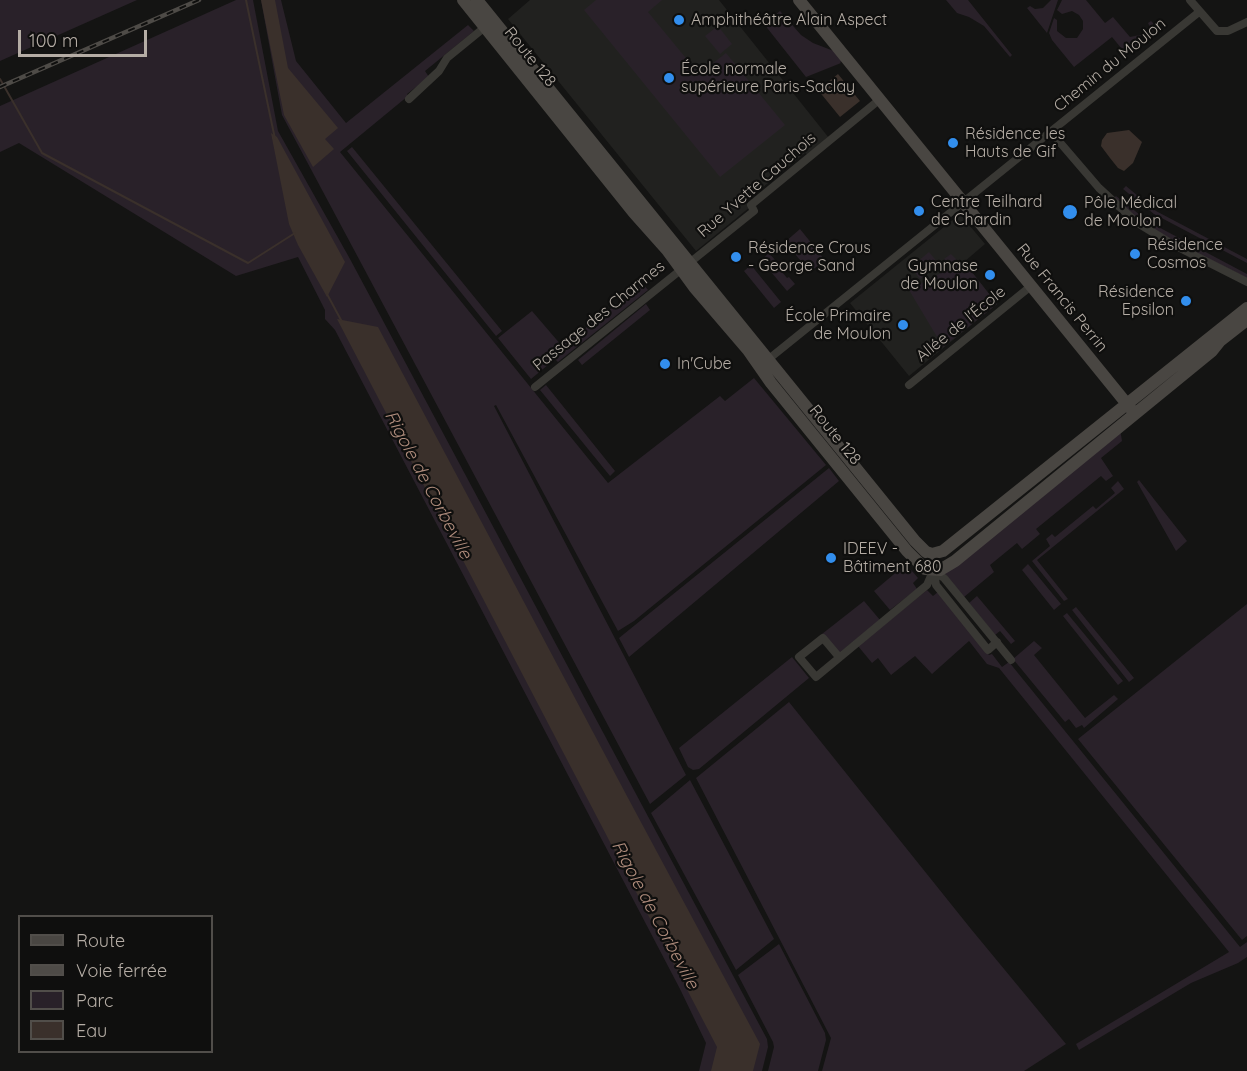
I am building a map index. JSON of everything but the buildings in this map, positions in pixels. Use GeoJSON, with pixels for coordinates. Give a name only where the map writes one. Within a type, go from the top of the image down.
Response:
{"type":"FeatureCollection","features":[{"type":"Feature","properties":{"kind":"main road","name":"Route 128"},"geometry":{"type":"LineString","coordinates":[[463,0],[686,266]]}},
{"type":"Feature","properties":{"kind":"main road","name":"Route 128"},"geometry":{"type":"LineString","coordinates":[[477,0],[764,363],[907,550],[925,569],[940,570],[955,561],[1247,308]]}},
{"type":"Feature","properties":{"kind":"main road","name":"Rue Francis Perrin"},"geometry":{"type":"LineString","coordinates":[[799,0],[1130,408]]}},
{"type":"Feature","properties":{"kind":"main road","name":"Route 128"},"geometry":{"type":"LineString","coordinates":[[764,363],[920,547],[932,554],[943,552],[1130,408],[1212,351],[1247,320]]}},
{"type":"Feature","properties":{"kind":"street"},"geometry":{"type":"LineString","coordinates":[[1190,0],[1217,31],[1228,31],[1247,22]]}},
{"type":"Feature","properties":{"kind":"street","name":"Chemin du Moulon"},"geometry":{"type":"LineString","coordinates":[[764,363],[1199,12]]}},
{"type":"Feature","properties":{"kind":"street"},"geometry":{"type":"LineString","coordinates":[[409,99],[439,71],[447,58],[485,27]]}},
{"type":"Feature","properties":{"kind":"street","name":"Rue Yvette Cauchois"},"geometry":{"type":"LineString","coordinates":[[686,266],[754,210],[750,206],[879,100]]}},
{"type":"Feature","properties":{"kind":"street"},"geometry":{"type":"LineString","coordinates":[[1051,132],[1122,210],[1146,228],[1247,282]]}},
{"type":"Feature","properties":{"kind":"street","name":"Passage des Charmes"},"geometry":{"type":"LineString","coordinates":[[535,387],[686,266]]}},
{"type":"Feature","properties":{"kind":"street","name":"Allée de l'École"},"geometry":{"type":"LineString","coordinates":[[909,385],[1031,286]]}},
{"type":"Feature","properties":{"kind":"street"},"geometry":{"type":"LineString","coordinates":[[933,571],[944,578],[1011,660]]}},
{"type":"Feature","properties":{"kind":"street"},"geometry":{"type":"LineString","coordinates":[[933,571],[936,585],[988,650],[997,642]]}},
{"type":"Feature","properties":{"kind":"street"},"geometry":{"type":"LineString","coordinates":[[839,657],[822,638],[799,657],[816,677],[927,585],[933,571]]}},
{"type":"Feature","properties":{"kind":"street"},"geometry":{"type":"LineString","coordinates":[[955,609],[964,602]]}},
{"type":"Feature","properties":{"kind":"shaded area","name":"École normale supérieure Paris-Saclay"},"geometry":{"type":"Polygon","coordinates":[[[530,0],[719,0],[829,138],[808,155],[805,153],[746,201],[750,207],[696,251],[508,19],[530,0]]]}},
{"type":"Feature","properties":{"kind":"shaded area"},"geometry":{"type":"Polygon","coordinates":[[[960,214],[985,244],[964,262],[997,304],[909,376],[850,303],[960,214]]]}},
{"type":"Feature","properties":{"kind":"green space"},"geometry":{"type":"Polygon","coordinates":[[[0,0],[137,0],[0,61],[0,0]]]}},
{"type":"Feature","properties":{"kind":"green space"},"geometry":{"type":"Polygon","coordinates":[[[236,0],[253,0],[278,131],[350,259],[767,1039],[768,1047],[762,1071],[699,1071],[706,1043],[680,989],[335,330],[325,319],[325,310],[298,257],[236,276],[19,143],[0,152],[0,106],[236,0]]]}},
{"type":"Feature","properties":{"kind":"green space"},"geometry":{"type":"Polygon","coordinates":[[[261,0],[281,0],[296,61],[346,123],[468,25],[474,31],[425,71],[429,77],[407,94],[408,96],[340,152],[608,483],[720,396],[725,401],[754,378],[826,465],[634,621],[618,631],[496,405],[494,406],[686,775],[650,804],[282,115],[261,0]]]}},
{"type":"Feature","properties":{"kind":"green space"},"geometry":{"type":"Polygon","coordinates":[[[596,0],[662,0],[648,12],[699,74],[726,53],[785,125],[720,177],[584,10],[596,0]]]}},
{"type":"Feature","properties":{"kind":"green space"},"geometry":{"type":"Polygon","coordinates":[[[946,0],[968,0],[1012,55],[1010,57],[984,26],[957,13],[946,0]]]}},
{"type":"Feature","properties":{"kind":"green space"},"geometry":{"type":"Polygon","coordinates":[[[1051,0],[1058,0],[1047,33],[1027,8],[1030,6],[1035,9],[1043,8],[1051,0]]]}},
{"type":"Feature","properties":{"kind":"green space"},"geometry":{"type":"Polygon","coordinates":[[[1062,0],[1086,0],[1105,23],[1113,17],[1130,37],[1150,33],[1148,23],[1151,21],[1154,24],[1152,33],[1126,54],[1112,37],[1074,67],[1049,33],[1054,18],[1057,20],[1057,31],[1066,38],[1077,38],[1083,29],[1083,21],[1079,15],[1072,11],[1062,14],[1057,10],[1062,0]]]}},
{"type":"Feature","properties":{"kind":"green space"},"geometry":{"type":"Polygon","coordinates":[[[780,11],[801,35],[813,43],[839,53],[844,60],[806,77],[764,24],[780,11]]]}},
{"type":"Feature","properties":{"kind":"green space"},"geometry":{"type":"Polygon","coordinates":[[[718,26],[732,44],[720,54],[705,36],[718,26]]]}},
{"type":"Feature","properties":{"kind":"green space"},"geometry":{"type":"Polygon","coordinates":[[[352,147],[502,331],[496,336],[347,151],[352,147]]]}},
{"type":"Feature","properties":{"kind":"green space"},"geometry":{"type":"Polygon","coordinates":[[[1126,186],[1156,211],[1247,259],[1247,263],[1154,214],[1123,189],[1126,186]]]}},
{"type":"Feature","properties":{"kind":"green space"},"geometry":{"type":"Polygon","coordinates":[[[1116,196],[1149,222],[1247,274],[1247,278],[1179,244],[1136,218],[1113,199],[1116,196]]]}},
{"type":"Feature","properties":{"kind":"green space"},"geometry":{"type":"Polygon","coordinates":[[[800,229],[825,260],[810,272],[785,242],[800,229]]]}},
{"type":"Feature","properties":{"kind":"green space"},"geometry":{"type":"Polygon","coordinates":[[[929,252],[939,264],[920,279],[911,267],[929,252]]]}},
{"type":"Feature","properties":{"kind":"green space"},"geometry":{"type":"Polygon","coordinates":[[[769,253],[787,278],[789,277],[795,284],[787,291],[761,260],[769,253]]]}},
{"type":"Feature","properties":{"kind":"green space"},"geometry":{"type":"Polygon","coordinates":[[[951,254],[961,264],[964,262],[997,304],[943,347],[909,290],[950,268],[944,259],[951,254]]]}},
{"type":"Feature","properties":{"kind":"green space"},"geometry":{"type":"Polygon","coordinates":[[[751,265],[781,302],[774,308],[744,271],[751,265]]]}},
{"type":"Feature","properties":{"kind":"green space"},"geometry":{"type":"Polygon","coordinates":[[[643,284],[648,290],[558,362],[555,359],[531,379],[498,338],[532,311],[562,346],[643,284]]]}},
{"type":"Feature","properties":{"kind":"green space"},"geometry":{"type":"Polygon","coordinates":[[[646,304],[650,310],[582,365],[578,360],[646,304]]]}},
{"type":"Feature","properties":{"kind":"green space"},"geometry":{"type":"Polygon","coordinates":[[[546,385],[615,471],[610,476],[540,390],[546,385]]]}},
{"type":"Feature","properties":{"kind":"green space"},"geometry":{"type":"Polygon","coordinates":[[[1120,429],[1122,441],[1101,458],[1113,476],[1106,481],[1101,476],[1036,529],[1040,534],[1022,549],[1017,543],[990,565],[994,572],[964,597],[945,574],[1120,429]]]}},
{"type":"Feature","properties":{"kind":"green space"},"geometry":{"type":"Polygon","coordinates":[[[829,468],[839,481],[629,657],[619,638],[829,468]]]}},
{"type":"Feature","properties":{"kind":"green space"},"geometry":{"type":"Polygon","coordinates":[[[1139,480],[1187,541],[1176,551],[1137,482],[1139,480]]]}},
{"type":"Feature","properties":{"kind":"green space"},"geometry":{"type":"Polygon","coordinates":[[[1118,481],[1124,489],[1037,560],[1068,599],[1064,601],[1032,561],[1050,546],[1046,539],[1052,534],[1055,537],[1093,506],[1096,509],[1115,493],[1111,488],[1118,481]]]}},
{"type":"Feature","properties":{"kind":"green space"},"geometry":{"type":"Polygon","coordinates":[[[906,564],[918,578],[913,583],[917,589],[890,610],[874,591],[906,564]]]}},
{"type":"Feature","properties":{"kind":"green space"},"geometry":{"type":"Polygon","coordinates":[[[1028,564],[1061,604],[1054,610],[1022,570],[1028,564]]]}},
{"type":"Feature","properties":{"kind":"green space"},"geometry":{"type":"Polygon","coordinates":[[[927,590],[933,596],[938,592],[989,655],[992,654],[1002,667],[1009,662],[1240,947],[1247,942],[1247,957],[1191,983],[1079,1050],[1076,1044],[1229,952],[999,668],[987,664],[969,641],[932,674],[915,656],[891,675],[878,658],[872,663],[858,646],[927,590]]]}},
{"type":"Feature","properties":{"kind":"green space"},"geometry":{"type":"Polygon","coordinates":[[[977,596],[1015,641],[1011,644],[1000,631],[995,635],[969,603],[977,596]]]}},
{"type":"Feature","properties":{"kind":"green space"},"geometry":{"type":"Polygon","coordinates":[[[864,601],[880,620],[839,653],[822,634],[864,601]]]}},
{"type":"Feature","properties":{"kind":"green space"},"geometry":{"type":"Polygon","coordinates":[[[1247,604],[1247,936],[1242,940],[1078,739],[1247,604]]]}},
{"type":"Feature","properties":{"kind":"green space"},"geometry":{"type":"Polygon","coordinates":[[[1076,607],[1134,678],[1129,682],[1072,610],[1076,607]]]}},
{"type":"Feature","properties":{"kind":"green space"},"geometry":{"type":"Polygon","coordinates":[[[1067,613],[1123,681],[1118,685],[1063,616],[1067,613]]]}},
{"type":"Feature","properties":{"kind":"green space"},"geometry":{"type":"Polygon","coordinates":[[[1034,641],[1042,648],[1034,655],[1085,718],[1114,695],[1118,699],[1084,728],[1082,725],[1076,728],[1069,719],[1065,722],[1013,659],[1034,641]]]}},
{"type":"Feature","properties":{"kind":"green space"},"geometry":{"type":"Polygon","coordinates":[[[792,657],[809,678],[699,769],[693,770],[688,767],[679,748],[792,657]]]}},
{"type":"Feature","properties":{"kind":"green space"},"geometry":{"type":"Polygon","coordinates":[[[789,702],[1066,1044],[1024,1071],[822,1071],[831,1038],[696,778],[789,702]]]}},
{"type":"Feature","properties":{"kind":"green space"},"geometry":{"type":"Polygon","coordinates":[[[690,780],[774,939],[736,970],[651,813],[690,780]]]}},
{"type":"Feature","properties":{"kind":"green space"},"geometry":{"type":"Polygon","coordinates":[[[779,944],[825,1033],[826,1040],[818,1071],[768,1071],[774,1047],[773,1042],[738,975],[779,944]]]}},
{"type":"Feature","properties":{"kind":"water"},"geometry":{"type":"Polygon","coordinates":[[[261,0],[275,0],[288,68],[338,128],[325,139],[334,149],[313,167],[284,115],[261,0]]]}},
{"type":"Feature","properties":{"kind":"water"},"geometry":{"type":"Polygon","coordinates":[[[838,74],[860,101],[840,117],[818,90],[838,74]]]}},
{"type":"Feature","properties":{"kind":"water"},"geometry":{"type":"Polygon","coordinates":[[[1129,130],[1142,142],[1133,163],[1124,171],[1118,168],[1101,146],[1107,133],[1129,130]]]}},
{"type":"Feature","properties":{"kind":"water"},"geometry":{"type":"Polygon","coordinates":[[[271,133],[277,137],[345,262],[327,297],[289,224],[271,133]]]}},
{"type":"Feature","properties":{"kind":"water"},"geometry":{"type":"Polygon","coordinates":[[[337,319],[378,327],[760,1044],[753,1071],[711,1071],[717,1047],[337,319]]]}},
{"type":"Feature","properties":{"kind":"waterway"},"geometry":{"type":"LineString","coordinates":[[246,0],[275,139]]}},
{"type":"Feature","properties":{"kind":"waterway","name":"Rigole de Corbeville"},"geometry":{"type":"LineString","coordinates":[[0,79],[42,153],[248,263],[295,233]]}},
{"type":"Feature","properties":{"kind":"waterway","name":"Rigole de Corbeville"},"geometry":{"type":"LineString","coordinates":[[327,294],[341,320]]}},
{"type":"Feature","properties":{"kind":"railway"},"geometry":{"type":"LineString","coordinates":[[0,87],[199,0]]}},
{"type":"Feature","properties":{"kind":"place","name":"Amphithéâtre Alain Aspect"},"geometry":{"type":"Point","coordinates":[679,20]}},
{"type":"Feature","properties":{"kind":"place","name":"École normale supérieure Paris-Saclay"},"geometry":{"type":"Point","coordinates":[669,78]}},
{"type":"Feature","properties":{"kind":"place","name":"Résidence les Hauts de Gif"},"geometry":{"type":"Point","coordinates":[953,143]}},
{"type":"Feature","properties":{"kind":"place","name":"Centre Teilhard de Chardin"},"geometry":{"type":"Point","coordinates":[919,211]}},
{"type":"Feature","properties":{"kind":"place","name":"Pôle Médical de Moulon"},"geometry":{"type":"Point","coordinates":[1070,212]}},
{"type":"Feature","properties":{"kind":"place","name":"Résidence Cosmos"},"geometry":{"type":"Point","coordinates":[1135,254]}},
{"type":"Feature","properties":{"kind":"place","name":"Résidence Crous - George Sand"},"geometry":{"type":"Point","coordinates":[736,257]}},
{"type":"Feature","properties":{"kind":"place","name":"Gymnase de Moulon"},"geometry":{"type":"Point","coordinates":[990,275]}},
{"type":"Feature","properties":{"kind":"place","name":"Résidence Epsilon"},"geometry":{"type":"Point","coordinates":[1186,301]}},
{"type":"Feature","properties":{"kind":"place","name":"École Primaire de Moulon"},"geometry":{"type":"Point","coordinates":[903,325]}},
{"type":"Feature","properties":{"kind":"place","name":"In'Cube"},"geometry":{"type":"Point","coordinates":[665,364]}},
{"type":"Feature","properties":{"kind":"place","name":"IDEEV - Bâtiment 680"},"geometry":{"type":"Point","coordinates":[831,558]}}]}
